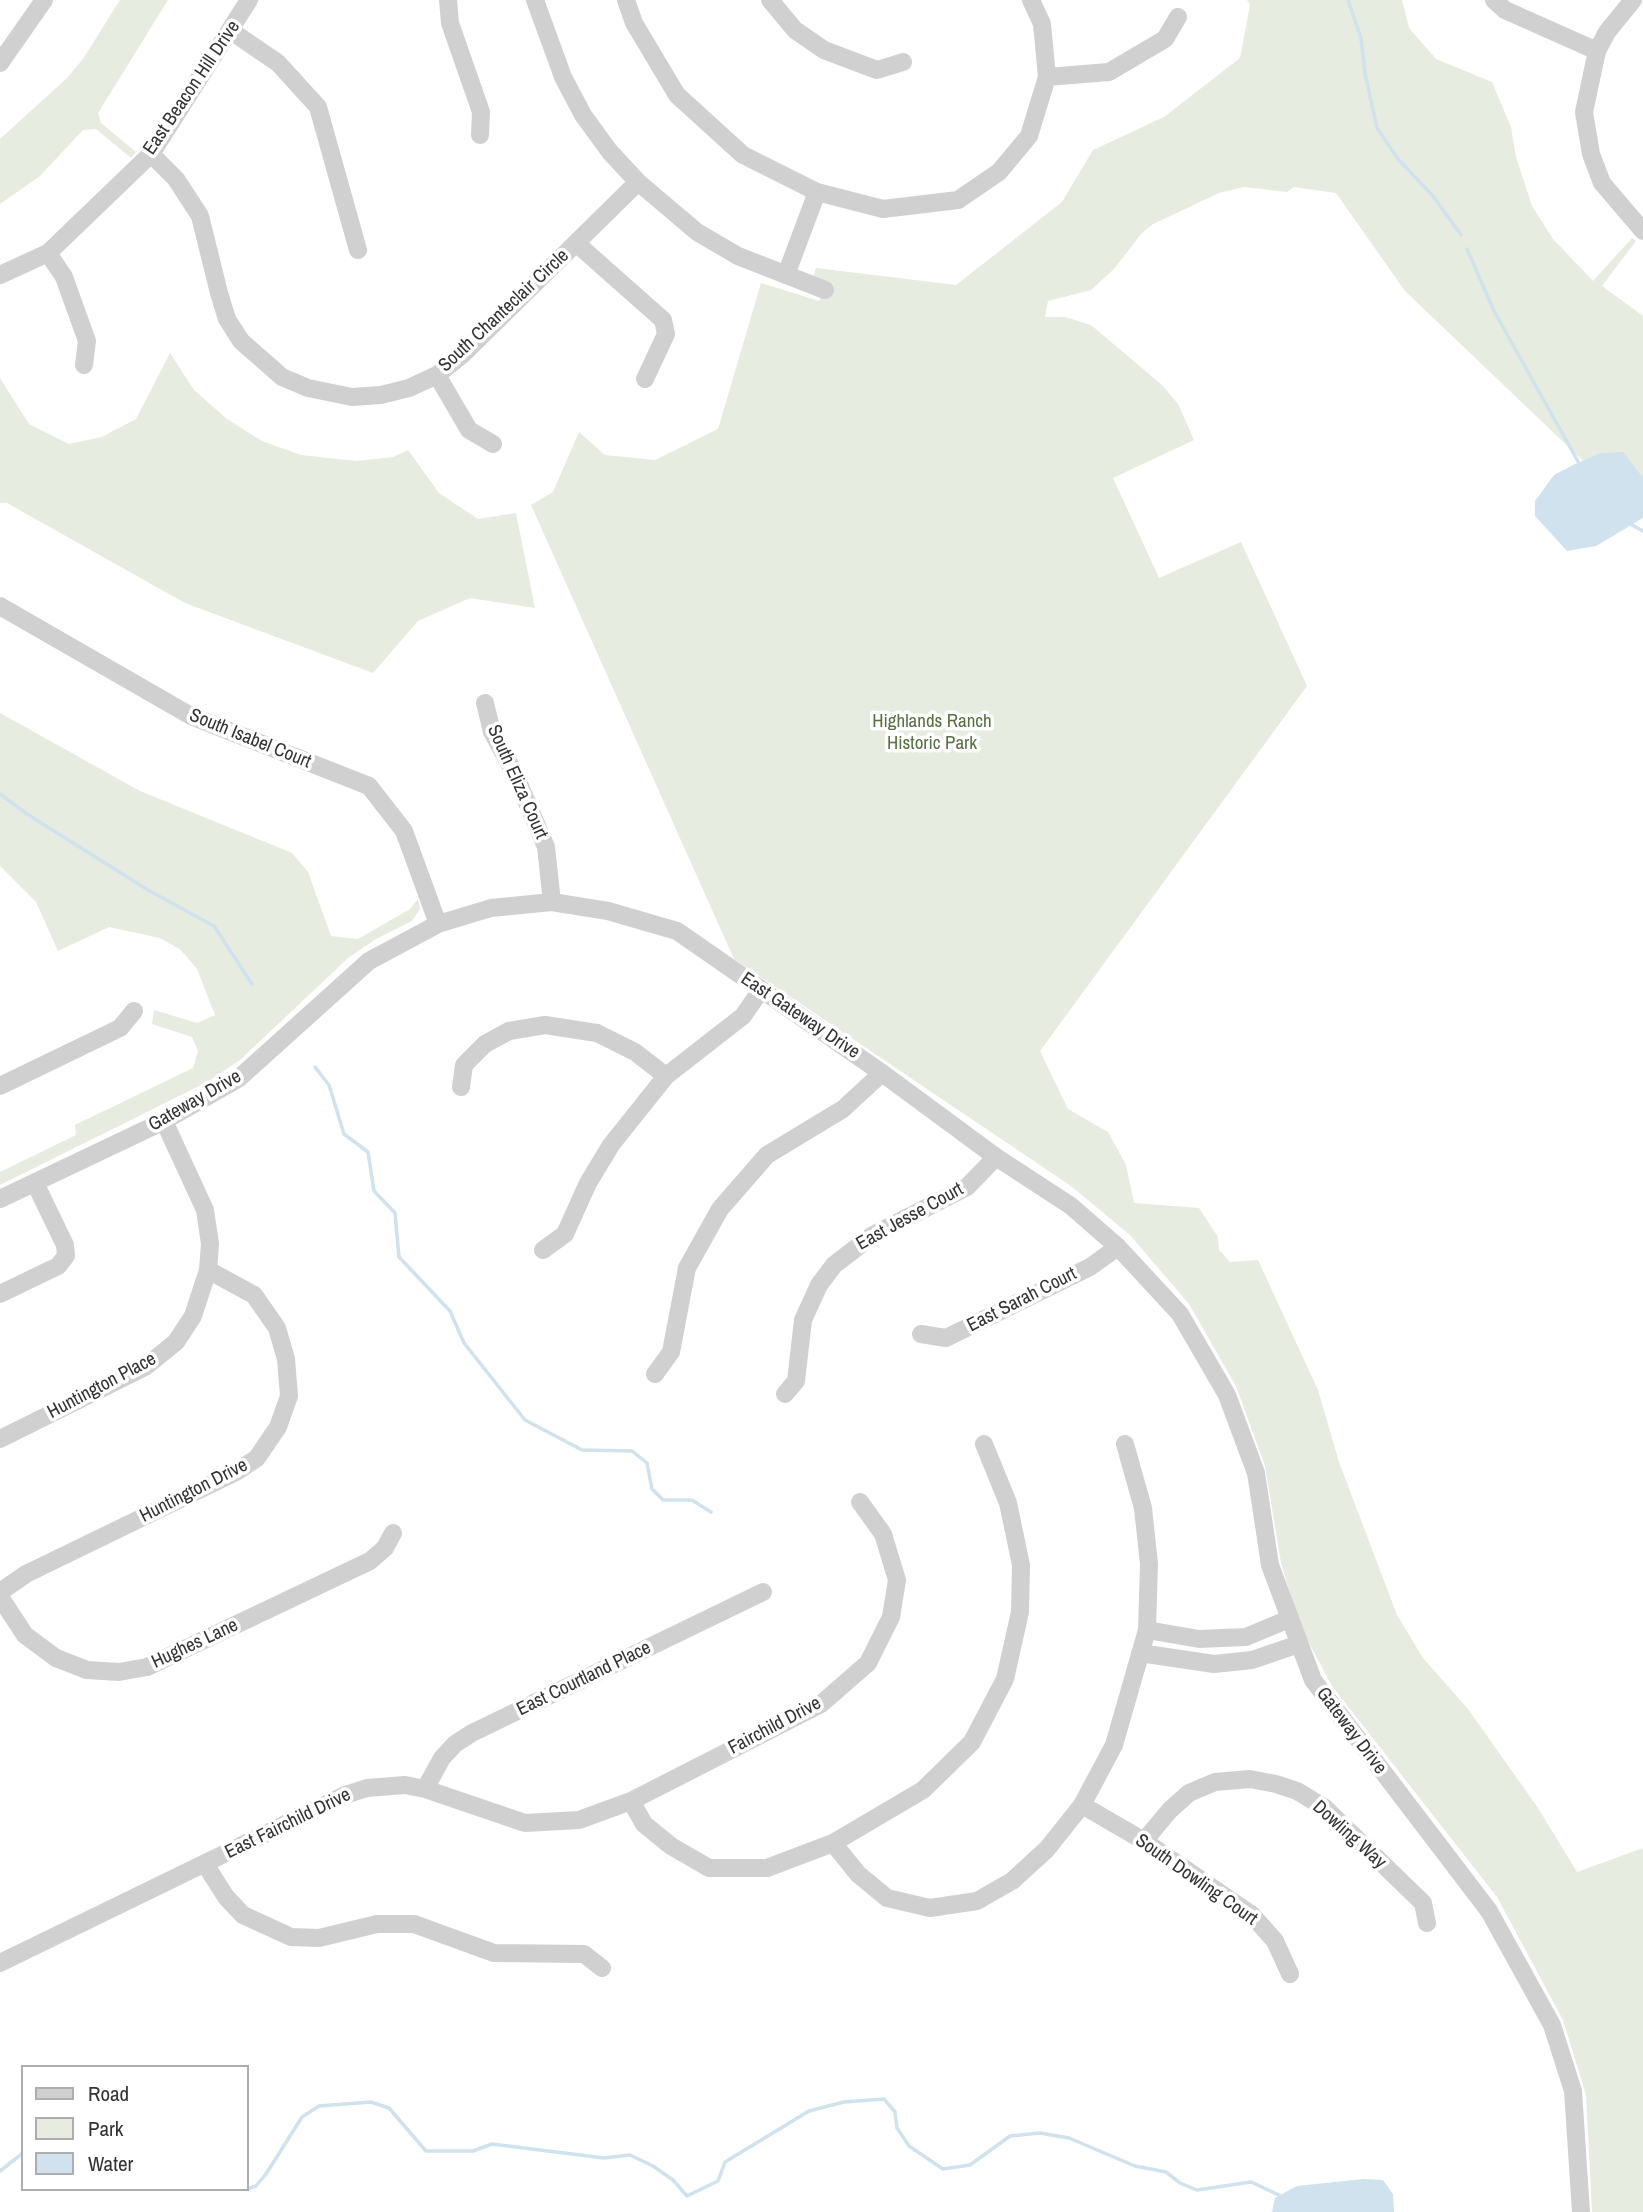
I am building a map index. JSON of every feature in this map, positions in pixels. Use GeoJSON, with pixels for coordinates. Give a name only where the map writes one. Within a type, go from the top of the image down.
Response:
{"type":"FeatureCollection","features":[{"type":"Feature","properties":{"kind":"street"},"geometry":{"type":"LineString","coordinates":[[0,63],[44,0]]}},
{"type":"Feature","properties":{"kind":"street","name":"East Beacon Hill Drive"},"geometry":{"type":"LineString","coordinates":[[0,275],[48,253],[151,154],[249,0]]}},
{"type":"Feature","properties":{"kind":"street"},"geometry":{"type":"LineString","coordinates":[[448,0],[450,23],[481,112],[480,135]]}},
{"type":"Feature","properties":{"kind":"street"},"geometry":{"type":"LineString","coordinates":[[535,0],[563,77],[583,115],[610,152],[638,182],[697,232],[738,256],[825,290]]}},
{"type":"Feature","properties":{"kind":"street"},"geometry":{"type":"LineString","coordinates":[[626,0],[634,23],[677,95],[743,155],[817,192],[883,209],[958,200],[999,172],[1028,136],[1047,77],[1042,24],[1031,0]]}},
{"type":"Feature","properties":{"kind":"street"},"geometry":{"type":"LineString","coordinates":[[770,0],[795,30],[824,50],[877,70],[903,62]]}},
{"type":"Feature","properties":{"kind":"street"},"geometry":{"type":"LineString","coordinates":[[1494,0],[1505,10],[1597,51]]}},
{"type":"Feature","properties":{"kind":"street"},"geometry":{"type":"LineString","coordinates":[[1633,0],[1607,32],[1597,51],[1585,97],[1589,147],[1611,196],[1643,231]]}},
{"type":"Feature","properties":{"kind":"street"},"geometry":{"type":"LineString","coordinates":[[1047,77],[1109,72],[1165,39],[1178,17]]}},
{"type":"Feature","properties":{"kind":"street"},"geometry":{"type":"LineString","coordinates":[[231,31],[278,63],[318,107],[358,250]]}},
{"type":"Feature","properties":{"kind":"street","name":"South Chanteclair Circle"},"geometry":{"type":"LineString","coordinates":[[151,154],[176,178],[200,216],[227,319],[241,341],[282,377],[308,388],[352,397],[381,396],[409,388],[437,375],[462,355],[638,182]]}},
{"type":"Feature","properties":{"kind":"street"},"geometry":{"type":"LineString","coordinates":[[786,275],[817,192]]}},
{"type":"Feature","properties":{"kind":"street"},"geometry":{"type":"LineString","coordinates":[[576,243],[663,320],[666,334],[645,379]]}},
{"type":"Feature","properties":{"kind":"street"},"geometry":{"type":"LineString","coordinates":[[48,253],[64,277],[87,341],[84,365]]}},
{"type":"Feature","properties":{"kind":"street"},"geometry":{"type":"LineString","coordinates":[[437,375],[469,430],[493,444]]}},
{"type":"Feature","properties":{"kind":"street","name":"South Isabel Court"},"geometry":{"type":"LineString","coordinates":[[0,606],[191,716],[369,786],[404,831],[438,924]]}},
{"type":"Feature","properties":{"kind":"street","name":"South Eliza Court"},"geometry":{"type":"LineString","coordinates":[[485,703],[492,732],[514,772],[546,847],[552,902]]}},
{"type":"Feature","properties":{"kind":"street","name":"East Gateway Drive"},"geometry":{"type":"LineString","coordinates":[[438,924],[491,908],[552,902],[608,911],[677,932],[882,1073],[996,1157],[1071,1206],[1118,1247]]}},
{"type":"Feature","properties":{"kind":"street","name":"Gateway Drive"},"geometry":{"type":"LineString","coordinates":[[0,1199],[164,1121],[238,1079],[369,961],[438,924]]}},
{"type":"Feature","properties":{"kind":"street"},"geometry":{"type":"LineString","coordinates":[[543,1250],[565,1234],[611,1144],[666,1076],[743,1016],[761,990]]}},
{"type":"Feature","properties":{"kind":"street"},"geometry":{"type":"LineString","coordinates":[[0,1086],[120,1028],[134,1011]]}},
{"type":"Feature","properties":{"kind":"street"},"geometry":{"type":"LineString","coordinates":[[461,1087],[464,1065],[485,1044],[509,1031],[545,1025],[597,1033],[635,1052],[666,1076]]}},
{"type":"Feature","properties":{"kind":"street"},"geometry":{"type":"LineString","coordinates":[[654,1374],[671,1352],[687,1268],[720,1209],[767,1155],[843,1109],[882,1073]]}},
{"type":"Feature","properties":{"kind":"street","name":"Huntington Place"},"geometry":{"type":"LineString","coordinates":[[0,1439],[145,1367],[176,1342],[193,1317],[208,1270],[209,1244],[205,1210],[164,1121]]}},
{"type":"Feature","properties":{"kind":"street","name":"East Jesse Court"},"geometry":{"type":"LineString","coordinates":[[785,1394],[796,1381],[803,1320],[819,1285],[834,1265],[873,1235],[967,1187],[996,1157]]}},
{"type":"Feature","properties":{"kind":"street"},"geometry":{"type":"LineString","coordinates":[[0,1294],[58,1266],[66,1256],[65,1245],[35,1183]]}},
{"type":"Feature","properties":{"kind":"street","name":"Gateway Drive"},"geometry":{"type":"LineString","coordinates":[[1118,1247],[1180,1314],[1227,1395],[1256,1473],[1270,1565],[1313,1680],[1489,1911],[1552,2025],[1573,2091],[1581,2212]]}},
{"type":"Feature","properties":{"kind":"street","name":"East Sarah Court"},"geometry":{"type":"LineString","coordinates":[[921,1334],[946,1338],[1090,1266],[1118,1247]]}},
{"type":"Feature","properties":{"kind":"street","name":"Huntington Drive"},"geometry":{"type":"LineString","coordinates":[[0,1594],[26,1574],[236,1472],[257,1458],[278,1427],[289,1396],[286,1359],[277,1328],[254,1295],[208,1270]]}},
{"type":"Feature","properties":{"kind":"street"},"geometry":{"type":"LineString","coordinates":[[631,1801],[644,1824],[671,1846],[709,1868],[767,1868],[834,1843],[923,1790],[972,1742],[1005,1679],[1020,1612],[1021,1565],[1008,1503],[984,1444]]}},
{"type":"Feature","properties":{"kind":"street"},"geometry":{"type":"LineString","coordinates":[[834,1843],[858,1874],[887,1898],[930,1908],[977,1901],[1012,1881],[1047,1849],[1083,1805],[1114,1745],[1147,1630],[1149,1564],[1143,1508],[1125,1444]]}},
{"type":"Feature","properties":{"kind":"street","name":"Fairchild Drive"},"geometry":{"type":"LineString","coordinates":[[631,1801],[821,1704],[868,1663],[891,1617],[897,1580],[883,1534],[860,1502]]}},
{"type":"Feature","properties":{"kind":"street","name":"Hughes Lane"},"geometry":{"type":"LineString","coordinates":[[0,1594],[26,1635],[55,1658],[87,1670],[119,1672],[147,1667],[370,1561],[386,1548],[393,1534]]}},
{"type":"Feature","properties":{"kind":"street","name":"East Courtland Place"},"geometry":{"type":"LineString","coordinates":[[425,1788],[442,1758],[455,1744],[472,1733],[763,1592]]}},
{"type":"Feature","properties":{"kind":"street"},"geometry":{"type":"LineString","coordinates":[[1147,1630],[1199,1639],[1246,1637],[1289,1619]]}},
{"type":"Feature","properties":{"kind":"street"},"geometry":{"type":"LineString","coordinates":[[1140,1653],[1214,1664],[1252,1660],[1299,1644]]}},
{"type":"Feature","properties":{"kind":"street","name":"Dowling Way"},"geometry":{"type":"LineString","coordinates":[[1144,1842],[1170,1810],[1189,1793],[1215,1782],[1250,1779],[1276,1784],[1297,1791],[1325,1808],[1423,1903],[1427,1923]]}},
{"type":"Feature","properties":{"kind":"street","name":"East Fairchild Drive"},"geometry":{"type":"LineString","coordinates":[[0,1963],[345,1795],[386,1785],[425,1788],[525,1824],[579,1820],[631,1801]]}},
{"type":"Feature","properties":{"kind":"street","name":"South Dowling Court"},"geometry":{"type":"LineString","coordinates":[[1083,1805],[1144,1842],[1252,1915],[1275,1941],[1290,1974]]}},
{"type":"Feature","properties":{"kind":"street"},"geometry":{"type":"LineString","coordinates":[[205,1864],[226,1897],[243,1915],[291,1937],[319,1938],[377,1924],[414,1924],[494,1953],[584,1954],[602,1968]]}},
{"type":"Feature","properties":{"kind":"green space"},"geometry":{"type":"Polygon","coordinates":[[[120,0],[168,0],[98,113],[101,123],[136,152],[131,158],[96,129],[83,130],[40,176],[0,204],[0,139],[67,78],[83,59],[120,0]]]}},
{"type":"Feature","properties":{"kind":"green space","name":"Highlands Ranch Historic Park"},"geometry":{"type":"Polygon","coordinates":[[[1247,0],[1402,0],[1409,28],[1436,59],[1492,82],[1511,127],[1516,157],[1532,206],[1553,239],[1593,281],[1632,238],[1636,241],[1602,286],[1643,316],[1643,518],[1405,291],[1336,193],[1294,187],[1287,192],[1244,187],[1219,193],[1153,224],[1141,234],[1114,269],[1091,290],[1048,301],[1045,317],[1065,317],[1091,325],[1162,385],[1178,404],[1194,440],[1113,478],[1159,578],[1241,542],[1307,686],[1040,1051],[1068,1109],[1108,1132],[1126,1165],[1134,1203],[1199,1208],[1218,1237],[1219,1250],[1230,1262],[1258,1260],[1318,1390],[1339,1462],[1397,1615],[1423,1658],[1468,1709],[1538,1808],[1577,1872],[1643,1848],[1643,2212],[1592,2212],[1586,2095],[1563,2020],[1497,1897],[1332,1686],[1300,1626],[1281,1563],[1265,1466],[1236,1386],[1189,1304],[1130,1235],[1071,1186],[734,959],[531,505],[553,492],[579,432],[605,455],[655,460],[718,429],[761,283],[819,301],[826,284],[813,278],[816,268],[956,285],[1062,202],[1093,150],[1164,117],[1240,58],[1250,5],[1247,0]]]}},
{"type":"Feature","properties":{"kind":"green space"},"geometry":{"type":"Polygon","coordinates":[[[170,353],[194,390],[227,419],[262,441],[301,455],[357,461],[393,457],[408,450],[439,493],[478,519],[516,513],[535,608],[470,598],[418,621],[373,673],[185,603],[7,503],[0,503],[0,378],[29,424],[69,444],[102,437],[136,419],[170,353]]]}},
{"type":"Feature","properties":{"kind":"green space"},"geometry":{"type":"Polygon","coordinates":[[[0,713],[140,791],[292,853],[308,872],[331,936],[358,939],[410,909],[418,899],[420,909],[412,921],[376,939],[348,958],[240,1060],[209,1081],[0,1185],[0,1172],[76,1135],[75,1125],[193,1068],[198,1051],[192,1037],[152,1024],[154,1010],[197,1023],[215,1015],[197,969],[181,950],[160,938],[109,927],[58,951],[36,902],[0,866],[0,713]]]}},
{"type":"Feature","properties":{"kind":"water"},"geometry":{"type":"Polygon","coordinates":[[[1623,452],[1643,478],[1643,518],[1596,546],[1567,551],[1535,516],[1535,501],[1554,475],[1601,453],[1623,452]]]}},
{"type":"Feature","properties":{"kind":"water"},"geometry":{"type":"Polygon","coordinates":[[[1364,2179],[1383,2180],[1393,2194],[1394,2212],[1272,2212],[1275,2198],[1297,2186],[1364,2179]]]}},
{"type":"Feature","properties":{"kind":"waterway"},"geometry":{"type":"LineString","coordinates":[[1348,0],[1361,38],[1365,73],[1377,128],[1398,159],[1433,196],[1461,235]]}},
{"type":"Feature","properties":{"kind":"waterway"},"geometry":{"type":"LineString","coordinates":[[1467,249],[1494,311],[1580,465]]}},
{"type":"Feature","properties":{"kind":"waterway"},"geometry":{"type":"LineString","coordinates":[[1630,524],[1643,531]]}},
{"type":"Feature","properties":{"kind":"waterway"},"geometry":{"type":"LineString","coordinates":[[0,794],[148,890],[214,926],[252,984]]}},
{"type":"Feature","properties":{"kind":"waterway"},"geometry":{"type":"LineString","coordinates":[[315,1067],[329,1085],[344,1134],[368,1152],[374,1191],[395,1213],[399,1257],[450,1311],[464,1343],[525,1420],[582,1450],[632,1451],[647,1463],[652,1489],[663,1500],[692,1500],[711,1512]]}},
{"type":"Feature","properties":{"kind":"waterway"},"geometry":{"type":"LineString","coordinates":[[248,2189],[256,2186],[266,2174],[302,2117],[319,2106],[371,2102],[389,2108],[426,2151],[473,2151],[492,2144],[604,2158],[630,2155],[673,2180],[687,2196],[718,2181],[725,2162],[809,2111],[844,2102],[884,2099],[895,2112],[897,2128],[909,2146],[943,2169],[970,2165],[1010,2136],[1040,2133],[1069,2138],[1135,2166],[1166,2172],[1180,2183],[1197,2190],[1251,2182],[1281,2196]]}},
{"type":"Feature","properties":{"kind":"waterway"},"geometry":{"type":"LineString","coordinates":[[0,2171],[21,2155]]}}]}
